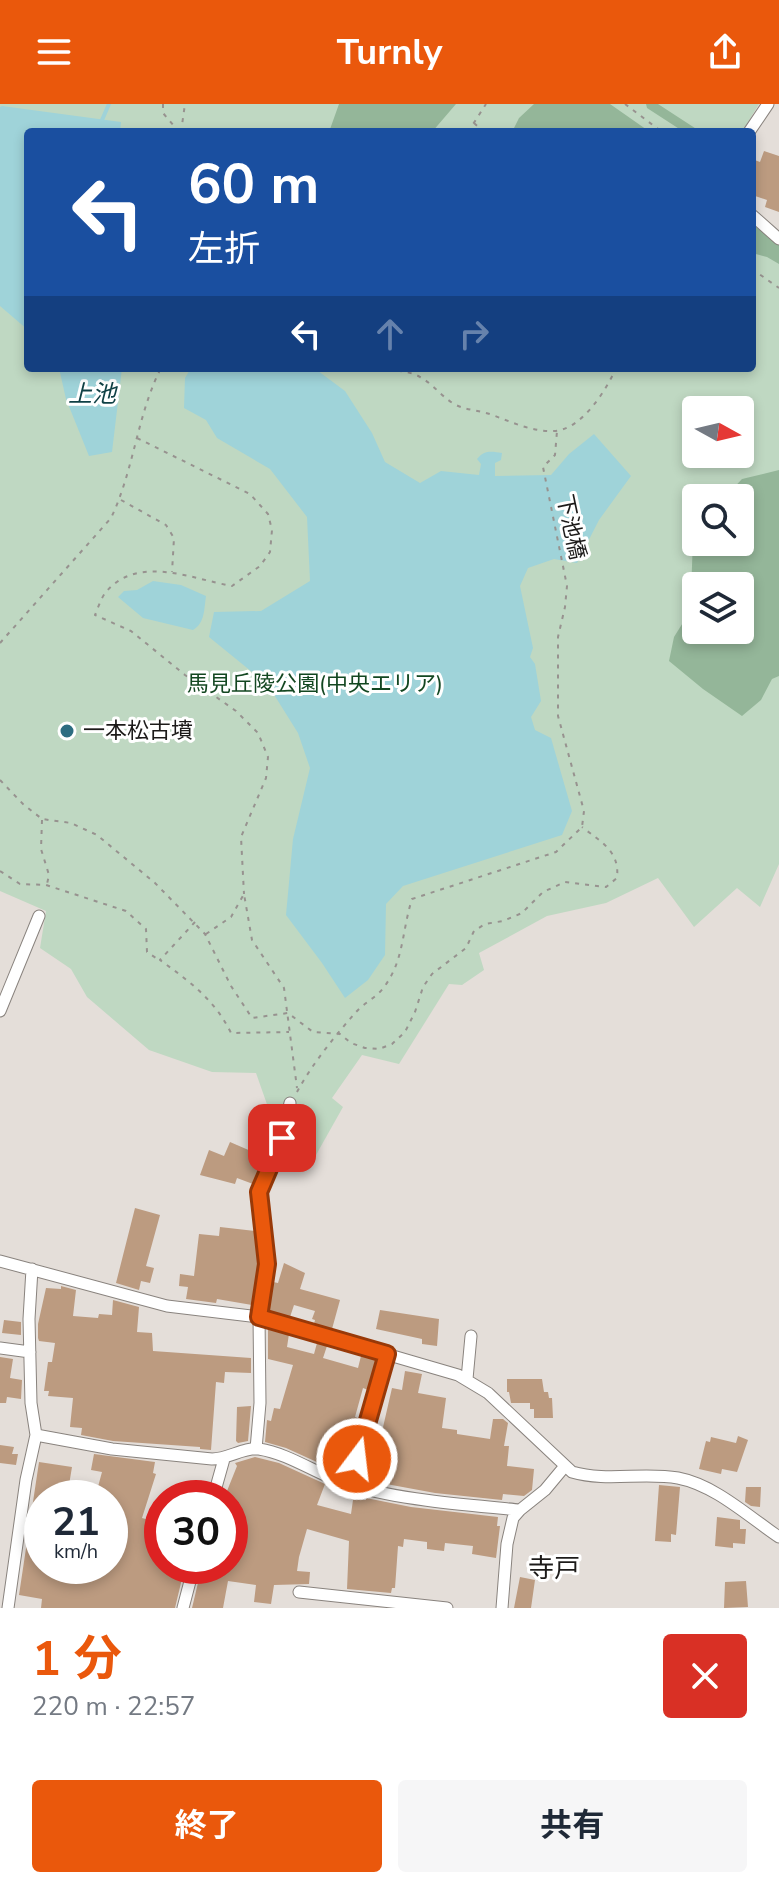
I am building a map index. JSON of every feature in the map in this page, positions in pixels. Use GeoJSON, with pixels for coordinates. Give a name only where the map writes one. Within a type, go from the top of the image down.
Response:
{"type":"FeatureCollection","features":[{"type":"Feature","properties":{"kind":"street"},"geometry":{"type":"LineString","coordinates":[[752,128],[768,104]]}},
{"type":"Feature","properties":{"kind":"street"},"geometry":{"type":"LineString","coordinates":[[756,219],[779,239]]}},
{"type":"Feature","properties":{"kind":"street"},"geometry":{"type":"LineString","coordinates":[[0,1011],[39,916]]}},
{"type":"Feature","properties":{"kind":"street"},"geometry":{"type":"LineString","coordinates":[[256,1449],[260,1403],[259,1317],[267,1264],[259,1192],[282,1138],[290,1103]]}},
{"type":"Feature","properties":{"kind":"street"},"geometry":{"type":"LineString","coordinates":[[0,1261],[167,1306],[259,1317],[467,1379],[488,1393],[565,1466],[580,1474],[679,1478],[710,1491],[779,1537]]}},
{"type":"Feature","properties":{"kind":"street"},"geometry":{"type":"LineString","coordinates":[[8,1608],[24,1490],[36,1435],[31,1403],[32,1269]]}},
{"type":"Feature","properties":{"kind":"street"},"geometry":{"type":"LineString","coordinates":[[467,1379],[471,1336]]}},
{"type":"Feature","properties":{"kind":"street"},"geometry":{"type":"LineString","coordinates":[[0,1348],[30,1352]]}},
{"type":"Feature","properties":{"kind":"street"},"geometry":{"type":"LineString","coordinates":[[350,1485],[387,1354]]}},
{"type":"Feature","properties":{"kind":"street"},"geometry":{"type":"LineString","coordinates":[[36,1435],[112,1449],[224,1459],[256,1449],[350,1485],[520,1510]]}},
{"type":"Feature","properties":{"kind":"street"},"geometry":{"type":"LineString","coordinates":[[218,1480],[224,1459]]}},
{"type":"Feature","properties":{"kind":"street"},"geometry":{"type":"LineString","coordinates":[[502,1608],[509,1531],[520,1510],[545,1490],[565,1466]]}},
{"type":"Feature","properties":{"kind":"street"},"geometry":{"type":"LineString","coordinates":[[183,1608],[189,1584]]}},
{"type":"Feature","properties":{"kind":"street"},"geometry":{"type":"LineString","coordinates":[[299,1592],[447,1608]]}},
{"type":"Feature","properties":{"kind":"path"},"geometry":{"type":"LineString","coordinates":[[163,104],[163,113],[176,128]]}},
{"type":"Feature","properties":{"kind":"path"},"geometry":{"type":"LineString","coordinates":[[181,128],[185,104]]}},
{"type":"Feature","properties":{"kind":"path"},"geometry":{"type":"LineString","coordinates":[[471,128],[486,104]]}},
{"type":"Feature","properties":{"kind":"path"},"geometry":{"type":"LineString","coordinates":[[625,104],[655,128]]}},
{"type":"Feature","properties":{"kind":"path"},"geometry":{"type":"LineString","coordinates":[[474,123],[480,128]]}},
{"type":"Feature","properties":{"kind":"path"},"geometry":{"type":"LineString","coordinates":[[756,272],[779,288]]}},
{"type":"Feature","properties":{"kind":"path"},"geometry":{"type":"LineString","coordinates":[[0,643],[111,518],[120,499],[151,386],[159,372]]}},
{"type":"Feature","properties":{"kind":"path"},"geometry":{"type":"LineString","coordinates":[[401,372],[418,375],[449,401],[467,411],[493,415],[508,423],[532,429],[557,431],[586,415],[614,372]]}},
{"type":"Feature","properties":{"kind":"path","name":"下池橋"},"geometry":{"type":"LineString","coordinates":[[557,431],[555,455],[543,467],[543,473],[567,586],[558,637],[558,716],[584,811],[582,827]]}},
{"type":"Feature","properties":{"kind":"path"},"geometry":{"type":"LineString","coordinates":[[0,780],[42,819],[71,823],[97,835],[155,883],[205,934],[231,986],[252,1018],[288,1013],[313,1032],[340,1034],[351,1043],[365,1048],[379,1049],[392,1044],[405,1032],[423,987],[432,974],[466,948],[474,931],[485,924],[522,913],[543,892],[565,882],[606,887],[617,878],[618,865],[612,850],[582,827],[556,852],[412,899],[404,925],[402,955],[384,989],[357,1010],[340,1034],[306,1075],[297,1091],[288,1013],[284,988],[252,940],[244,894],[241,837],[266,778],[268,757],[258,733],[236,711],[131,631],[95,615],[107,591],[136,572],[172,572],[232,586],[260,566],[270,552],[272,530],[268,514],[250,494],[137,438]]}},
{"type":"Feature","properties":{"kind":"path"},"geometry":{"type":"LineString","coordinates":[[120,499],[166,525],[174,538],[172,572]]}},
{"type":"Feature","properties":{"kind":"path"},"geometry":{"type":"LineString","coordinates":[[42,819],[41,849],[49,875],[46,885]]}},
{"type":"Feature","properties":{"kind":"path"},"geometry":{"type":"LineString","coordinates":[[0,871],[20,884],[46,885],[126,911],[146,929],[147,952],[198,987],[223,1017],[231,1033],[290,1032]]}},
{"type":"Feature","properties":{"kind":"path"},"geometry":{"type":"LineString","coordinates":[[205,934],[231,917],[244,894]]}},
{"type":"Feature","properties":{"kind":"path"},"geometry":{"type":"LineString","coordinates":[[160,960],[195,922]]}},
{"type":"Feature","properties":{"kind":"green space","name":"馬見丘陵公園(中央エリア)"},"geometry":{"type":"Polygon","coordinates":[[[0,104],[759,104],[744,128],[24,128],[24,372],[756,372],[756,226],[779,245],[779,864],[760,907],[737,888],[694,927],[658,878],[606,903],[547,916],[479,953],[484,970],[462,985],[449,984],[399,1064],[362,1055],[332,1098],[343,1107],[316,1155],[276,1130],[256,1073],[212,1072],[149,1050],[87,997],[71,969],[40,948],[46,911],[0,891],[0,104]]]}},
{"type":"Feature","properties":{"kind":"green space"},"geometry":{"type":"Polygon","coordinates":[[[339,104],[456,104],[435,128],[330,128],[339,104]]]}},
{"type":"Feature","properties":{"kind":"green space"},"geometry":{"type":"Polygon","coordinates":[[[534,104],[610,104],[644,128],[514,128],[519,118],[534,104]]]}},
{"type":"Feature","properties":{"kind":"green space"},"geometry":{"type":"Polygon","coordinates":[[[646,104],[658,104],[695,128],[678,128],[647,108],[646,104]]]}},
{"type":"Feature","properties":{"kind":"green space"},"geometry":{"type":"Polygon","coordinates":[[[756,227],[779,245],[779,264],[756,254],[756,227]]]}},
{"type":"Feature","properties":{"kind":"green space"},"geometry":{"type":"Polygon","coordinates":[[[779,470],[779,676],[772,679],[761,700],[742,716],[669,661],[674,637],[682,624],[682,644],[754,644],[754,572],[692,572],[692,556],[754,556],[754,484],[737,484],[742,479],[779,470]]]}},
{"type":"Feature","properties":{"kind":"water","name":"上池"},"geometry":{"type":"Polygon","coordinates":[[[0,107],[121,122],[120,128],[24,128],[24,327],[0,306],[0,107]]]}},
{"type":"Feature","properties":{"kind":"water","name":"上池"},"geometry":{"type":"Polygon","coordinates":[[[60,372],[122,372],[112,452],[89,456],[66,399],[60,372]]]}},
{"type":"Feature","properties":{"kind":"water"},"geometry":{"type":"Polygon","coordinates":[[[189,372],[319,372],[345,391],[372,433],[385,462],[420,483],[441,471],[479,475],[481,464],[477,459],[491,452],[502,453],[501,460],[495,463],[495,476],[551,475],[569,454],[594,434],[631,476],[599,520],[577,563],[554,559],[528,568],[520,586],[533,648],[530,657],[535,664],[541,701],[531,717],[535,730],[551,738],[572,811],[562,835],[403,886],[386,904],[385,955],[368,980],[345,998],[286,915],[293,839],[310,768],[298,733],[268,685],[209,637],[214,612],[261,611],[310,581],[307,517],[270,469],[217,438],[206,420],[184,408],[185,378],[189,372]]]}},
{"type":"Feature","properties":{"kind":"water"},"geometry":{"type":"Polygon","coordinates":[[[153,581],[181,585],[206,596],[200,624],[193,630],[143,618],[118,597],[124,591],[137,590],[153,581]]]}},
{"type":"Feature","properties":{"kind":"building"},"geometry":{"type":"Polygon","coordinates":[[[764,151],[779,156],[779,212],[765,207],[767,200],[756,196],[756,160],[760,162],[764,151]]]}},
{"type":"Feature","properties":{"kind":"building"},"geometry":{"type":"Polygon","coordinates":[[[230,1142],[265,1157],[253,1184],[237,1178],[235,1184],[200,1175],[209,1150],[224,1156],[230,1142]]]}},
{"type":"Feature","properties":{"kind":"building"},"geometry":{"type":"Polygon","coordinates":[[[135,1208],[160,1215],[146,1266],[154,1268],[150,1283],[141,1281],[139,1290],[116,1283],[135,1208]]]}},
{"type":"Feature","properties":{"kind":"building"},"geometry":{"type":"Polygon","coordinates":[[[220,1227],[255,1231],[258,1265],[252,1305],[217,1299],[216,1303],[186,1299],[188,1287],[179,1286],[180,1274],[194,1276],[199,1234],[219,1236],[220,1227]]]}},
{"type":"Feature","properties":{"kind":"building"},"geometry":{"type":"Polygon","coordinates":[[[284,1263],[305,1273],[300,1289],[340,1300],[332,1329],[314,1324],[315,1311],[294,1305],[290,1317],[269,1311],[273,1282],[278,1283],[284,1263]]]}},
{"type":"Feature","properties":{"kind":"building"},"geometry":{"type":"Polygon","coordinates":[[[61,1286],[76,1290],[73,1316],[98,1318],[99,1314],[112,1315],[113,1300],[139,1307],[137,1332],[152,1333],[153,1351],[251,1358],[251,1373],[225,1372],[224,1383],[216,1382],[211,1450],[113,1441],[81,1435],[82,1428],[70,1427],[73,1398],[48,1396],[49,1391],[44,1391],[48,1362],[52,1362],[55,1343],[39,1341],[38,1338],[46,1288],[61,1289],[61,1286]]]}},
{"type":"Feature","properties":{"kind":"building"},"geometry":{"type":"Polygon","coordinates":[[[380,1310],[439,1319],[437,1346],[422,1344],[422,1339],[376,1329],[380,1310]]]}},
{"type":"Feature","properties":{"kind":"building"},"geometry":{"type":"Polygon","coordinates":[[[4,1320],[21,1322],[21,1335],[2,1333],[4,1320]]]}},
{"type":"Feature","properties":{"kind":"building"},"geometry":{"type":"Polygon","coordinates":[[[268,1328],[289,1334],[287,1347],[314,1354],[317,1343],[327,1346],[323,1358],[358,1368],[361,1356],[376,1360],[368,1390],[363,1388],[355,1417],[358,1418],[341,1473],[265,1442],[267,1420],[271,1421],[274,1408],[280,1409],[293,1365],[268,1359],[268,1328]]]}},
{"type":"Feature","properties":{"kind":"building"},"geometry":{"type":"Polygon","coordinates":[[[0,1357],[13,1359],[10,1378],[22,1380],[21,1399],[7,1397],[6,1403],[0,1403],[0,1357]]]}},
{"type":"Feature","properties":{"kind":"building"},"geometry":{"type":"Polygon","coordinates":[[[405,1371],[422,1374],[418,1393],[446,1398],[442,1428],[457,1430],[457,1434],[490,1439],[493,1419],[503,1419],[508,1423],[504,1446],[509,1446],[507,1466],[534,1469],[532,1490],[524,1496],[503,1494],[502,1500],[435,1493],[370,1481],[376,1453],[368,1451],[373,1434],[381,1436],[392,1388],[402,1390],[405,1371]]]}},
{"type":"Feature","properties":{"kind":"building"},"geometry":{"type":"Polygon","coordinates":[[[507,1379],[542,1379],[544,1392],[552,1398],[553,1418],[534,1418],[530,1403],[511,1403],[507,1379]]]}},
{"type":"Feature","properties":{"kind":"building"},"geometry":{"type":"Polygon","coordinates":[[[251,1406],[248,1441],[238,1443],[237,1407],[251,1406]]]}},
{"type":"Feature","properties":{"kind":"building"},"geometry":{"type":"Polygon","coordinates":[[[738,1436],[748,1440],[737,1472],[722,1469],[721,1474],[699,1469],[706,1441],[710,1442],[711,1437],[736,1443],[738,1436]]]}},
{"type":"Feature","properties":{"kind":"building"},"geometry":{"type":"Polygon","coordinates":[[[0,1445],[14,1447],[12,1454],[18,1454],[16,1465],[0,1463],[0,1445]]]}},
{"type":"Feature","properties":{"kind":"building"},"geometry":{"type":"Polygon","coordinates":[[[94,1454],[155,1462],[154,1480],[144,1480],[144,1584],[181,1584],[175,1608],[41,1608],[42,1599],[19,1595],[24,1562],[24,1584],[128,1584],[128,1480],[100,1480],[102,1472],[91,1470],[94,1454]]]}},
{"type":"Feature","properties":{"kind":"building"},"geometry":{"type":"Polygon","coordinates":[[[255,1457],[279,1463],[325,1484],[317,1505],[351,1514],[353,1500],[366,1498],[411,1507],[498,1517],[497,1526],[500,1526],[496,1558],[472,1554],[473,1546],[445,1543],[444,1551],[427,1549],[427,1542],[404,1539],[403,1547],[398,1546],[395,1588],[391,1593],[347,1589],[349,1541],[307,1529],[297,1571],[310,1572],[309,1584],[274,1585],[271,1604],[254,1602],[256,1585],[248,1584],[248,1480],[231,1480],[237,1466],[235,1463],[255,1457]]]}},
{"type":"Feature","properties":{"kind":"building"},"geometry":{"type":"Polygon","coordinates":[[[39,1462],[72,1467],[70,1480],[36,1480],[39,1462]]]}},
{"type":"Feature","properties":{"kind":"building"},"geometry":{"type":"Polygon","coordinates":[[[659,1485],[680,1487],[676,1535],[671,1534],[671,1542],[655,1541],[659,1485]]]}},
{"type":"Feature","properties":{"kind":"building"},"geometry":{"type":"Polygon","coordinates":[[[746,1487],[761,1487],[760,1507],[745,1502],[746,1487]]]}},
{"type":"Feature","properties":{"kind":"building"},"geometry":{"type":"Polygon","coordinates":[[[717,1517],[740,1520],[740,1529],[746,1529],[745,1544],[733,1543],[733,1548],[715,1546],[717,1517]]]}},
{"type":"Feature","properties":{"kind":"building"},"geometry":{"type":"Polygon","coordinates":[[[520,1577],[535,1580],[531,1608],[514,1608],[520,1577]]]}},
{"type":"Feature","properties":{"kind":"building"},"geometry":{"type":"Polygon","coordinates":[[[746,1581],[748,1607],[724,1608],[725,1582],[746,1581]]]}},
{"type":"Feature","properties":{"kind":"building"},"geometry":{"type":"Polygon","coordinates":[[[198,1584],[227,1584],[223,1608],[192,1608],[198,1584]]]}},
{"type":"Feature","properties":{"kind":"waterway"},"geometry":{"type":"LineString","coordinates":[[102,120],[109,104]]}},
{"type":"Feature","properties":{"kind":"place","name":"一本松古墳"},"geometry":{"type":"Point","coordinates":[67,731]}},
{"type":"Feature","properties":{"kind":"district","name":"寺戸"},"geometry":{"type":"Point","coordinates":[554,1568]}},
{"type":"Feature","properties":{"kind":"route"},"geometry":{"type":"LineString","coordinates":[[282,1138],[259,1192],[267,1264],[259,1317],[387,1354],[357,1459]]}}]}
